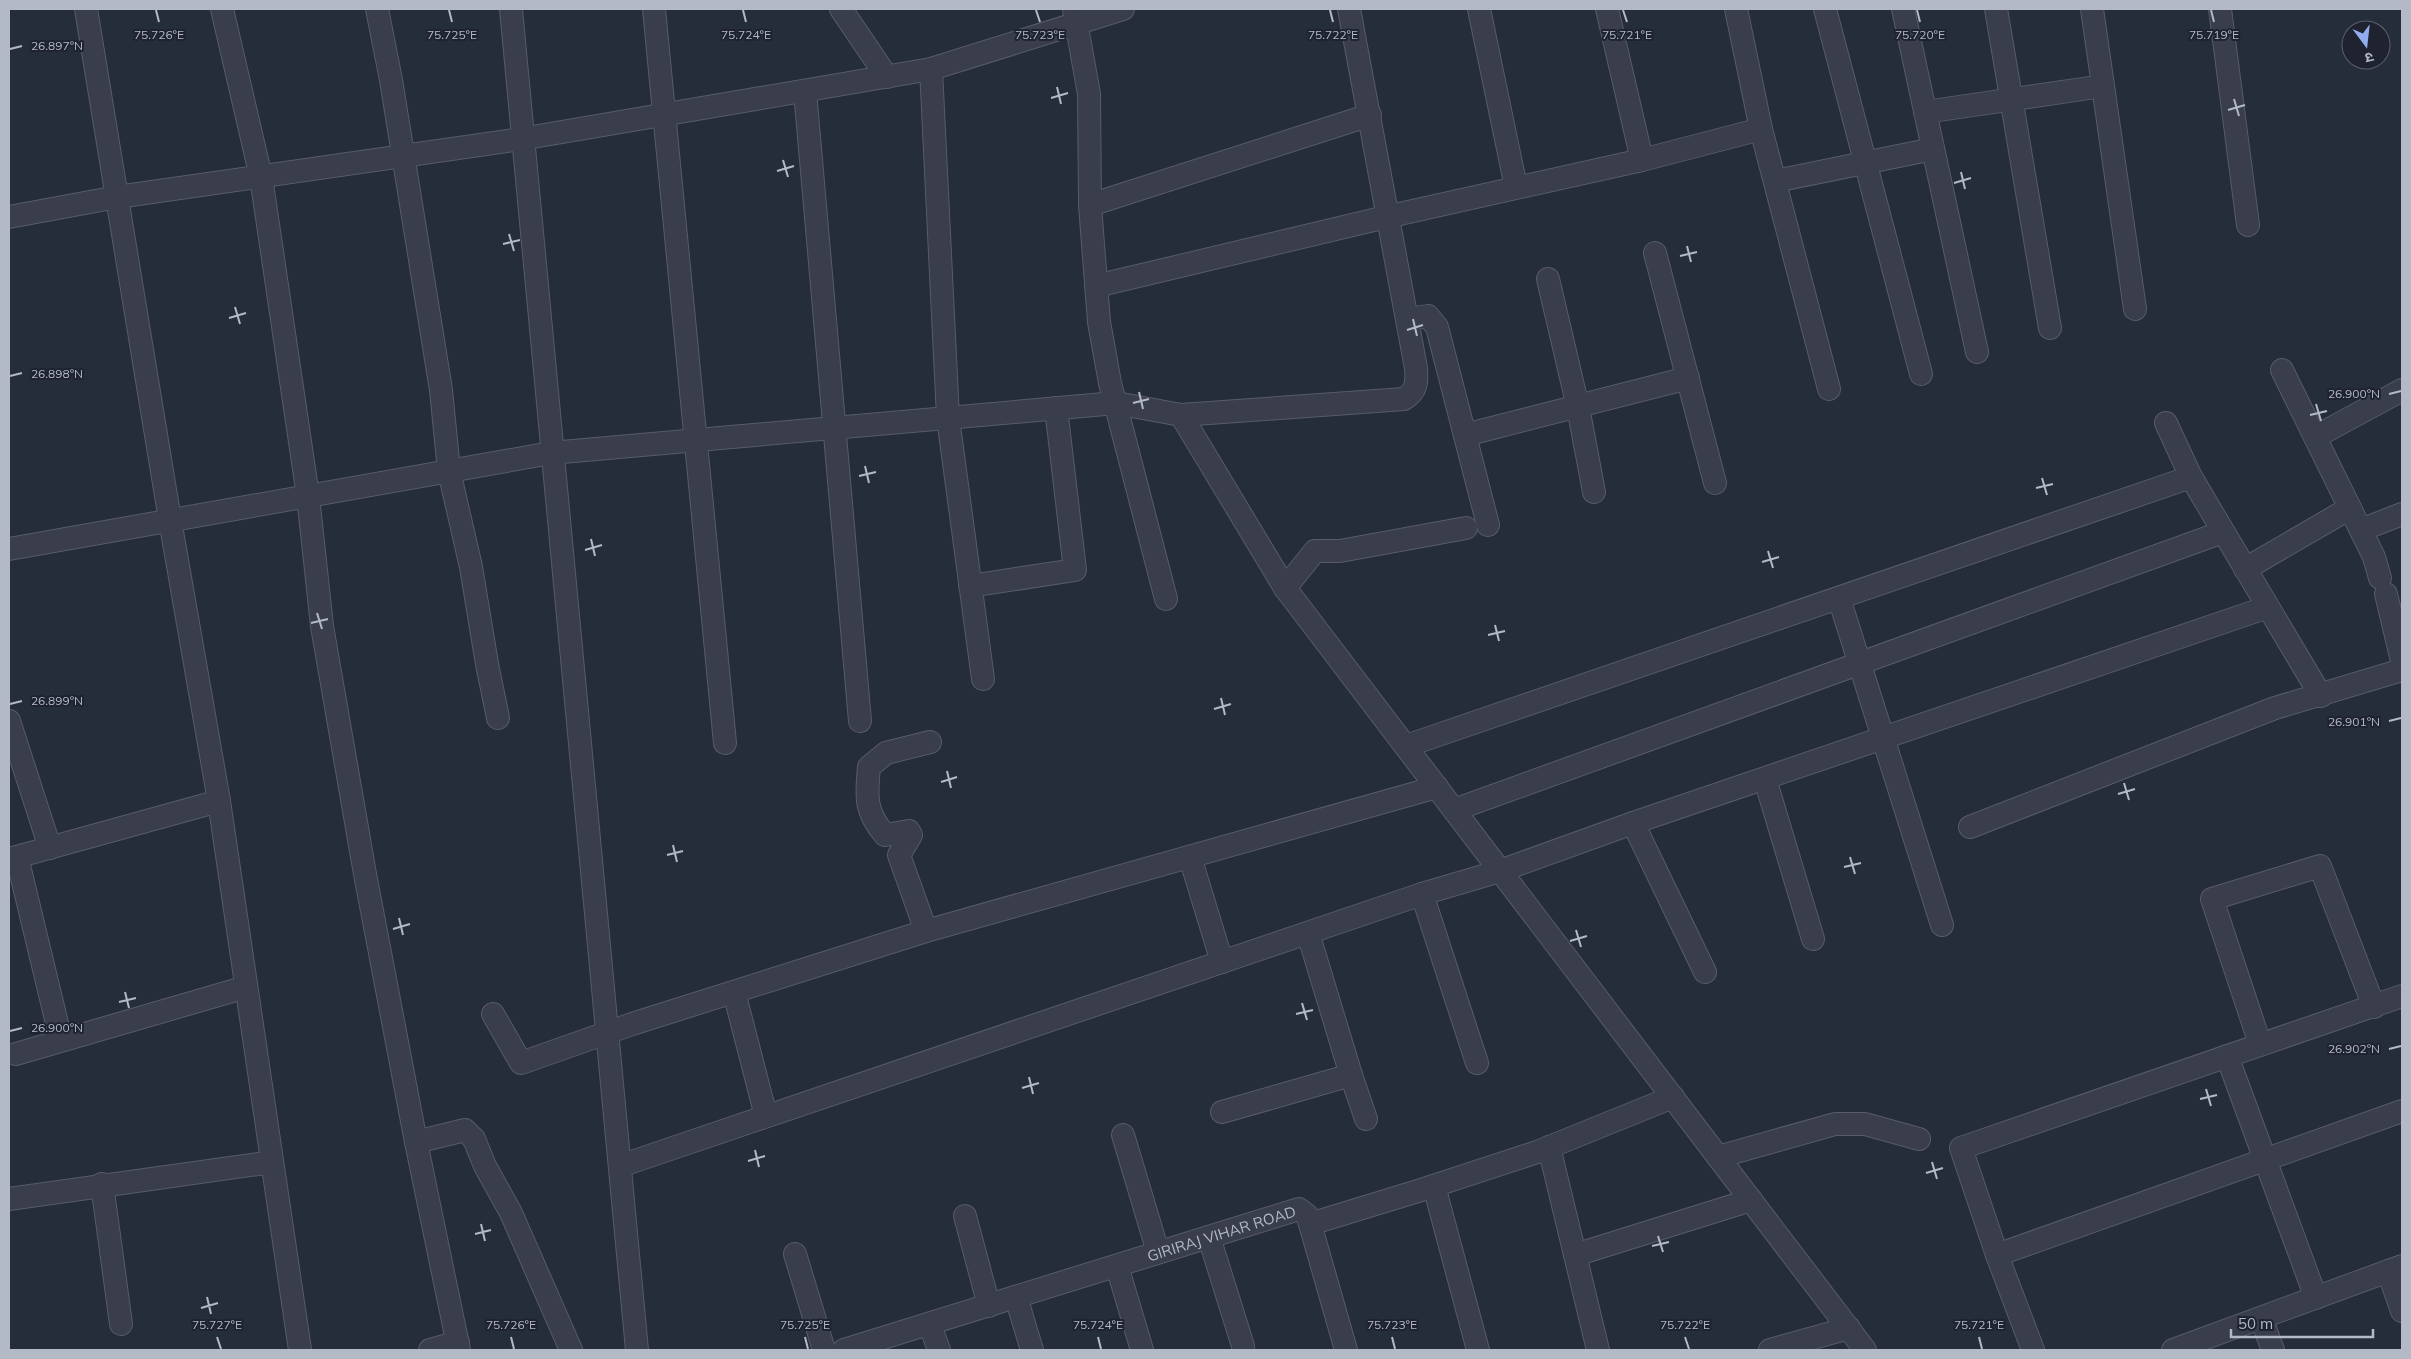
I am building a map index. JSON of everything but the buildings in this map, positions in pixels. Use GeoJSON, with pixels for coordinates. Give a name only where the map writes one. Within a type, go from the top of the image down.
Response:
{"type":"FeatureCollection","features":[{"type":"Feature","properties":{"kind":"street"},"geometry":{"type":"LineString","coordinates":[[86,9],[170,520],[219,801],[300,1350]]}},
{"type":"Feature","properties":{"kind":"street"},"geometry":{"type":"LineString","coordinates":[[222,9],[260,177],[308,496],[322,626],[416,1142],[458,1346],[430,1350]]}},
{"type":"Feature","properties":{"kind":"street"},"geometry":{"type":"LineString","coordinates":[[378,9],[392,80],[441,390],[449,471],[471,567],[498,718]]}},
{"type":"Feature","properties":{"kind":"street"},"geometry":{"type":"LineString","coordinates":[[511,9],[551,453],[637,1350]]}},
{"type":"Feature","properties":{"kind":"street"},"geometry":{"type":"LineString","coordinates":[[654,9],[725,742]]}},
{"type":"Feature","properties":{"kind":"street"},"geometry":{"type":"LineString","coordinates":[[9,218],[117,197],[522,138],[931,70],[1076,16],[1123,9]]}},
{"type":"Feature","properties":{"kind":"street"},"geometry":{"type":"LineString","coordinates":[[9,549],[551,453],[1116,403],[1181,415],[1404,399],[1413,394],[1418,383],[1408,319],[1386,216],[1370,116],[1349,9]]}},
{"type":"Feature","properties":{"kind":"street"},"geometry":{"type":"LineString","coordinates":[[1479,9],[1516,187]]}},
{"type":"Feature","properties":{"kind":"street"},"geometry":{"type":"LineString","coordinates":[[1608,9],[1642,160]]}},
{"type":"Feature","properties":{"kind":"street"},"geometry":{"type":"LineString","coordinates":[[1736,9],[1761,129],[1829,389]]}},
{"type":"Feature","properties":{"kind":"street"},"geometry":{"type":"LineString","coordinates":[[1825,9],[1921,374]]}},
{"type":"Feature","properties":{"kind":"street"},"geometry":{"type":"LineString","coordinates":[[1903,9],[1977,352]]}},
{"type":"Feature","properties":{"kind":"street"},"geometry":{"type":"LineString","coordinates":[[1996,9],[2050,328]]}},
{"type":"Feature","properties":{"kind":"street"},"geometry":{"type":"LineString","coordinates":[[2092,9],[2135,309]]}},
{"type":"Feature","properties":{"kind":"street"},"geometry":{"type":"LineString","coordinates":[[2220,9],[2248,225]]}},
{"type":"Feature","properties":{"kind":"street"},"geometry":{"type":"LineString","coordinates":[[848,13],[888,77]]}},
{"type":"Feature","properties":{"kind":"street"},"geometry":{"type":"LineString","coordinates":[[1076,16],[1089,94],[1090,205],[1099,322],[1110,383],[1166,599]]}},
{"type":"Feature","properties":{"kind":"street"},"geometry":{"type":"LineString","coordinates":[[931,70],[948,418],[983,679]]}},
{"type":"Feature","properties":{"kind":"street"},"geometry":{"type":"LineString","coordinates":[[1925,112],[2103,86]]}},
{"type":"Feature","properties":{"kind":"street"},"geometry":{"type":"LineString","coordinates":[[805,91],[860,722]]}},
{"type":"Feature","properties":{"kind":"street"},"geometry":{"type":"LineString","coordinates":[[1090,205],[1370,116]]}},
{"type":"Feature","properties":{"kind":"street"},"geometry":{"type":"LineString","coordinates":[[1096,286],[1386,216],[1642,160],[1761,129]]}},
{"type":"Feature","properties":{"kind":"street"},"geometry":{"type":"LineString","coordinates":[[1775,181],[1933,149]]}},
{"type":"Feature","properties":{"kind":"street"},"geometry":{"type":"LineString","coordinates":[[1655,253],[1715,483]]}},
{"type":"Feature","properties":{"kind":"street"},"geometry":{"type":"LineString","coordinates":[[1548,279],[1578,407],[1594,492]]}},
{"type":"Feature","properties":{"kind":"street"},"geometry":{"type":"LineString","coordinates":[[1408,319],[1428,316],[1437,327],[1488,525]]}},
{"type":"Feature","properties":{"kind":"street"},"geometry":{"type":"LineString","coordinates":[[2282,370],[2374,556],[2402,661]]}},
{"type":"Feature","properties":{"kind":"street"},"geometry":{"type":"LineString","coordinates":[[1465,435],[1688,378]]}},
{"type":"Feature","properties":{"kind":"street"},"geometry":{"type":"LineString","coordinates":[[2315,437],[2402,390]]}},
{"type":"Feature","properties":{"kind":"street"},"geometry":{"type":"LineString","coordinates":[[970,586],[1075,570],[1056,408]]}},
{"type":"Feature","properties":{"kind":"street"},"geometry":{"type":"LineString","coordinates":[[1181,415],[1285,588],[1865,1350]]}},
{"type":"Feature","properties":{"kind":"street"},"geometry":{"type":"LineString","coordinates":[[2166,423],[2190,477],[2320,696]]}},
{"type":"Feature","properties":{"kind":"street"},"geometry":{"type":"LineString","coordinates":[[1406,746],[2190,477]]}},
{"type":"Feature","properties":{"kind":"street"},"geometry":{"type":"LineString","coordinates":[[2245,569],[2350,508]]}},
{"type":"Feature","properties":{"kind":"street"},"geometry":{"type":"LineString","coordinates":[[2361,530],[2402,514]]}},
{"type":"Feature","properties":{"kind":"street"},"geometry":{"type":"LineString","coordinates":[[1285,588],[1315,551],[1340,551],[1466,528]]}},
{"type":"Feature","properties":{"kind":"street"},"geometry":{"type":"LineString","coordinates":[[1454,810],[2223,532]]}},
{"type":"Feature","properties":{"kind":"street"},"geometry":{"type":"LineString","coordinates":[[1839,598],[1942,925]]}},
{"type":"Feature","properties":{"kind":"street"},"geometry":{"type":"LineString","coordinates":[[620,1166],[1422,894],[1500,871],[1633,823],[2268,607]]}},
{"type":"Feature","properties":{"kind":"street"},"geometry":{"type":"LineString","coordinates":[[1970,827],[2275,708],[2402,670]]}},
{"type":"Feature","properties":{"kind":"street"},"geometry":{"type":"LineString","coordinates":[[9,721],[50,848]]}},
{"type":"Feature","properties":{"kind":"street"},"geometry":{"type":"LineString","coordinates":[[926,931],[898,854],[911,835],[909,831],[885,836],[873,822],[866,797],[869,767],[886,753],[930,742]]}},
{"type":"Feature","properties":{"kind":"street"},"geometry":{"type":"LineString","coordinates":[[1765,779],[1813,939]]}},
{"type":"Feature","properties":{"kind":"street"},"geometry":{"type":"LineString","coordinates":[[493,1014],[521,1063],[734,992],[926,931],[1437,787]]}},
{"type":"Feature","properties":{"kind":"street"},"geometry":{"type":"LineString","coordinates":[[61,1040],[13,858],[219,801]]}},
{"type":"Feature","properties":{"kind":"street"},"geometry":{"type":"LineString","coordinates":[[1633,823],[1706,972]]}},
{"type":"Feature","properties":{"kind":"street"},"geometry":{"type":"LineString","coordinates":[[1190,857],[1222,962]]}},
{"type":"Feature","properties":{"kind":"street"},"geometry":{"type":"LineString","coordinates":[[2260,1044],[2212,899],[2320,866],[2374,1007]]}},
{"type":"Feature","properties":{"kind":"street"},"geometry":{"type":"LineString","coordinates":[[1422,894],[1477,1063]]}},
{"type":"Feature","properties":{"kind":"street"},"geometry":{"type":"LineString","coordinates":[[1308,933],[1366,1119]]}},
{"type":"Feature","properties":{"kind":"street"},"geometry":{"type":"LineString","coordinates":[[16,1054],[246,987]]}},
{"type":"Feature","properties":{"kind":"street"},"geometry":{"type":"LineString","coordinates":[[734,992],[766,1116]]}},
{"type":"Feature","properties":{"kind":"street"},"geometry":{"type":"LineString","coordinates":[[2033,1350],[1997,1255],[1961,1148],[2402,996]]}},
{"type":"Feature","properties":{"kind":"street"},"geometry":{"type":"LineString","coordinates":[[2227,1056],[2316,1298]]}},
{"type":"Feature","properties":{"kind":"street"},"geometry":{"type":"LineString","coordinates":[[1222,1112],[1351,1075]]}},
{"type":"Feature","properties":{"kind":"street","name":"GIRIRAJ VIHAR ROAD"},"geometry":{"type":"LineString","coordinates":[[844,1350],[930,1325],[1299,1209],[1308,1215],[1310,1224],[1434,1186],[1549,1147],[1673,1097]]}},
{"type":"Feature","properties":{"kind":"street"},"geometry":{"type":"LineString","coordinates":[[1997,1255],[2402,1111]]}},
{"type":"Feature","properties":{"kind":"street"},"geometry":{"type":"LineString","coordinates":[[1718,1157],[1835,1124],[1865,1124],[1919,1139]]}},
{"type":"Feature","properties":{"kind":"street"},"geometry":{"type":"LineString","coordinates":[[416,1142],[465,1130],[474,1138],[485,1166],[510,1213],[571,1350]]}},
{"type":"Feature","properties":{"kind":"street"},"geometry":{"type":"LineString","coordinates":[[1123,1135],[1158,1252]]}},
{"type":"Feature","properties":{"kind":"street"},"geometry":{"type":"LineString","coordinates":[[1549,1147],[1598,1350]]}},
{"type":"Feature","properties":{"kind":"street"},"geometry":{"type":"LineString","coordinates":[[9,1199],[102,1184],[272,1162]]}},
{"type":"Feature","properties":{"kind":"street"},"geometry":{"type":"LineString","coordinates":[[102,1184],[122,1324]]}},
{"type":"Feature","properties":{"kind":"street"},"geometry":{"type":"LineString","coordinates":[[1434,1186],[1478,1350]]}},
{"type":"Feature","properties":{"kind":"street"},"geometry":{"type":"LineString","coordinates":[[1575,1255],[1751,1200]]}},
{"type":"Feature","properties":{"kind":"street"},"geometry":{"type":"LineString","coordinates":[[966,1216],[989,1306]]}},
{"type":"Feature","properties":{"kind":"street"},"geometry":{"type":"LineString","coordinates":[[1310,1224],[1346,1350]]}},
{"type":"Feature","properties":{"kind":"street"},"geometry":{"type":"LineString","coordinates":[[1209,1236],[1243,1346]]}},
{"type":"Feature","properties":{"kind":"street"},"geometry":{"type":"LineString","coordinates":[[795,1254],[824,1350]]}},
{"type":"Feature","properties":{"kind":"street"},"geometry":{"type":"LineString","coordinates":[[1117,1266],[1142,1350]]}},
{"type":"Feature","properties":{"kind":"street"},"geometry":{"type":"LineString","coordinates":[[2173,1350],[2395,1269],[2402,1311]]}},
{"type":"Feature","properties":{"kind":"street"},"geometry":{"type":"LineString","coordinates":[[1016,1297],[1032,1350]]}},
{"type":"Feature","properties":{"kind":"street"},"geometry":{"type":"LineString","coordinates":[[2261,1318],[2273,1350]]}},
{"type":"Feature","properties":{"kind":"street"},"geometry":{"type":"LineString","coordinates":[[930,1325],[939,1350]]}},
{"type":"Feature","properties":{"kind":"street"},"geometry":{"type":"LineString","coordinates":[[1770,1350],[1849,1328]]}}]}
